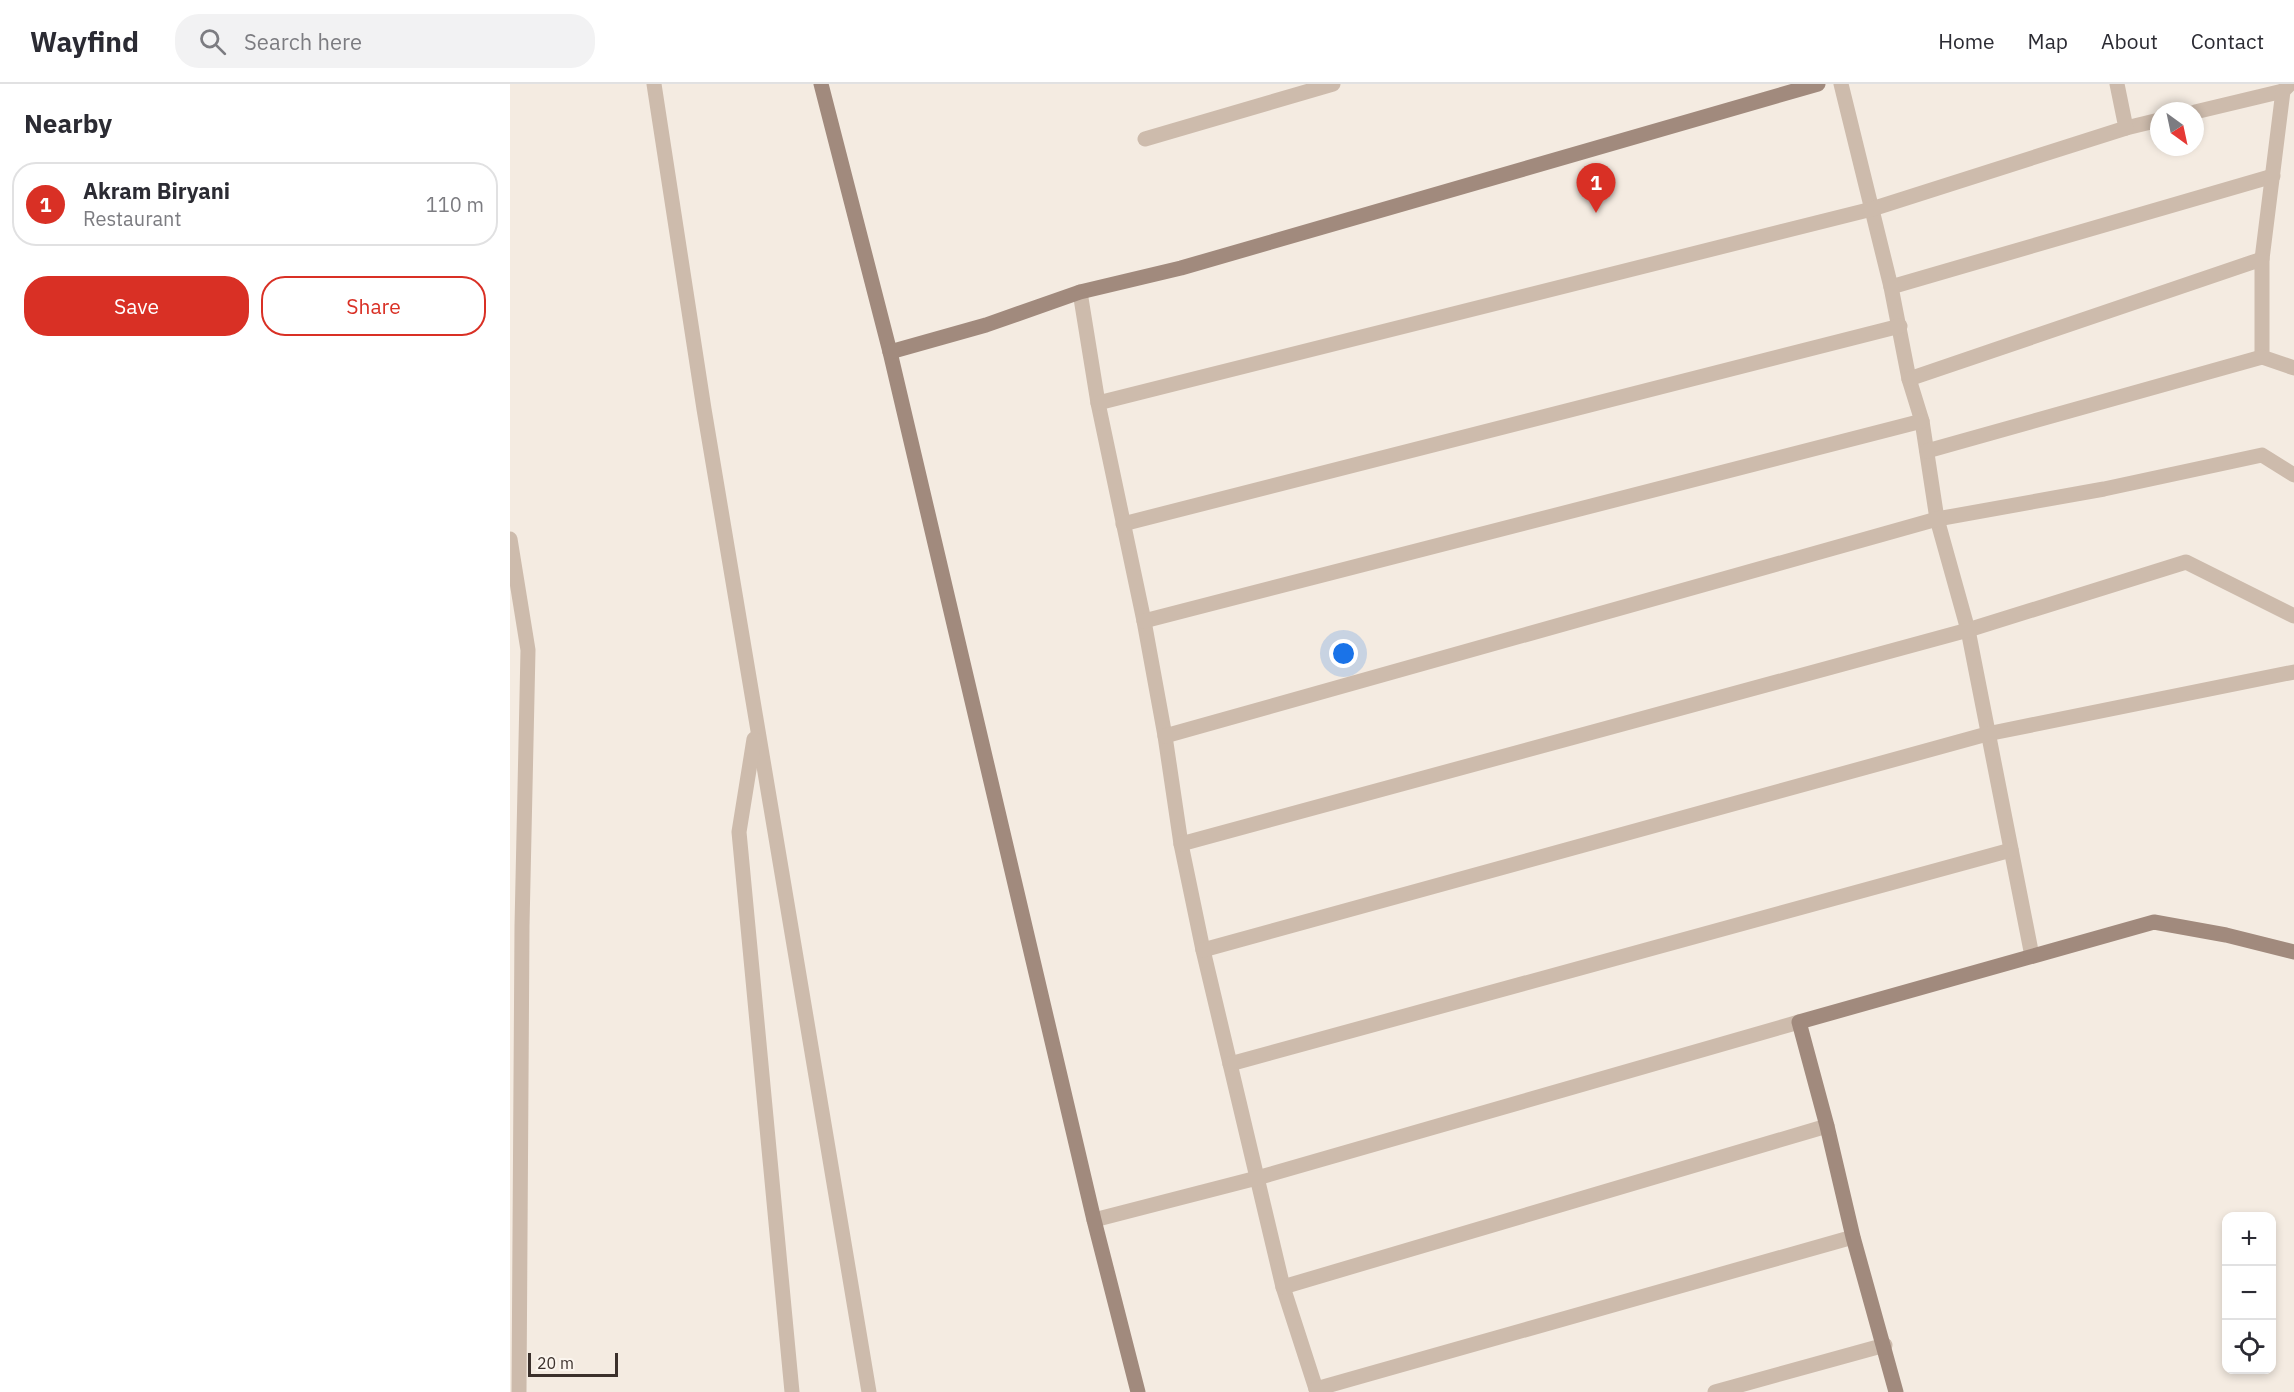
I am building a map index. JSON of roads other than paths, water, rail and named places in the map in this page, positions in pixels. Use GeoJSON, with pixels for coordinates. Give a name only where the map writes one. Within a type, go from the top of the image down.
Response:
{"type":"FeatureCollection","features":[{"type":"Feature","properties":{"kind":"street"},"geometry":{"type":"LineString","coordinates":[[654,84],[756,724],[870,1392]]}},
{"type":"Feature","properties":{"kind":"street"},"geometry":{"type":"LineString","coordinates":[[821,84],[890,352],[1094,1220],[1138,1392]]}},
{"type":"Feature","properties":{"kind":"street"},"geometry":{"type":"LineString","coordinates":[[1145,139],[1333,84]]}},
{"type":"Feature","properties":{"kind":"street"},"geometry":{"type":"LineString","coordinates":[[890,352],[986,325],[1080,292],[1181,268],[1818,84]]}},
{"type":"Feature","properties":{"kind":"street"},"geometry":{"type":"LineString","coordinates":[[1841,84],[1891,287],[1909,379],[1922,421],[1937,519],[1968,630],[2032,956]]}},
{"type":"Feature","properties":{"kind":"street"},"geometry":{"type":"LineString","coordinates":[[2117,84],[2127,128]]}},
{"type":"Feature","properties":{"kind":"street"},"geometry":{"type":"LineString","coordinates":[[2204,109],[2287,87],[2272,176],[2262,259],[2262,357]]}},
{"type":"Feature","properties":{"kind":"street"},"geometry":{"type":"LineString","coordinates":[[1098,403],[1872,209],[2150,122]]}},
{"type":"Feature","properties":{"kind":"street"},"geometry":{"type":"LineString","coordinates":[[1891,287],[2272,176]]}},
{"type":"Feature","properties":{"kind":"street"},"geometry":{"type":"LineString","coordinates":[[1909,379],[2262,259]]}},
{"type":"Feature","properties":{"kind":"street"},"geometry":{"type":"LineString","coordinates":[[1080,292],[1098,403],[1144,621],[1165,736],[1181,844],[1203,950],[1283,1287],[1316,1391],[1853,1237]]}},
{"type":"Feature","properties":{"kind":"street"},"geometry":{"type":"LineString","coordinates":[[1123,524],[1899,326]]}},
{"type":"Feature","properties":{"kind":"street"},"geometry":{"type":"LineString","coordinates":[[1926,451],[2262,357],[2294,368]]}},
{"type":"Feature","properties":{"kind":"street"},"geometry":{"type":"LineString","coordinates":[[1144,621],[1922,421]]}},
{"type":"Feature","properties":{"kind":"street"},"geometry":{"type":"LineString","coordinates":[[1165,736],[1937,519],[2104,489],[2262,455],[2294,474]]}},
{"type":"Feature","properties":{"kind":"street"},"geometry":{"type":"LineString","coordinates":[[510,539],[528,650],[516,999],[519,1392]]}},
{"type":"Feature","properties":{"kind":"street"},"geometry":{"type":"LineString","coordinates":[[1181,844],[1968,630],[2186,562],[2294,616]]}},
{"type":"Feature","properties":{"kind":"street"},"geometry":{"type":"LineString","coordinates":[[1203,950],[1987,734],[2294,672]]}},
{"type":"Feature","properties":{"kind":"street"},"geometry":{"type":"LineString","coordinates":[[756,724],[739,832],[792,1392]]}},
{"type":"Feature","properties":{"kind":"street"},"geometry":{"type":"LineString","coordinates":[[1230,1064],[2011,850]]}},
{"type":"Feature","properties":{"kind":"street"},"geometry":{"type":"LineString","coordinates":[[1094,1220],[1257,1178],[2154,922],[2226,935],[2294,952]]}},
{"type":"Feature","properties":{"kind":"street"},"geometry":{"type":"LineString","coordinates":[[1799,1022],[1827,1126],[1853,1237],[1896,1392]]}},
{"type":"Feature","properties":{"kind":"street"},"geometry":{"type":"LineString","coordinates":[[1283,1287],[1827,1126]]}},
{"type":"Feature","properties":{"kind":"street"},"geometry":{"type":"LineString","coordinates":[[1715,1392],[1885,1346]]}},
{"type":"Feature","properties":{"kind":"place","name":"Akram Biryani"},"geometry":{"type":"Point","coordinates":[1596,213]}}]}
